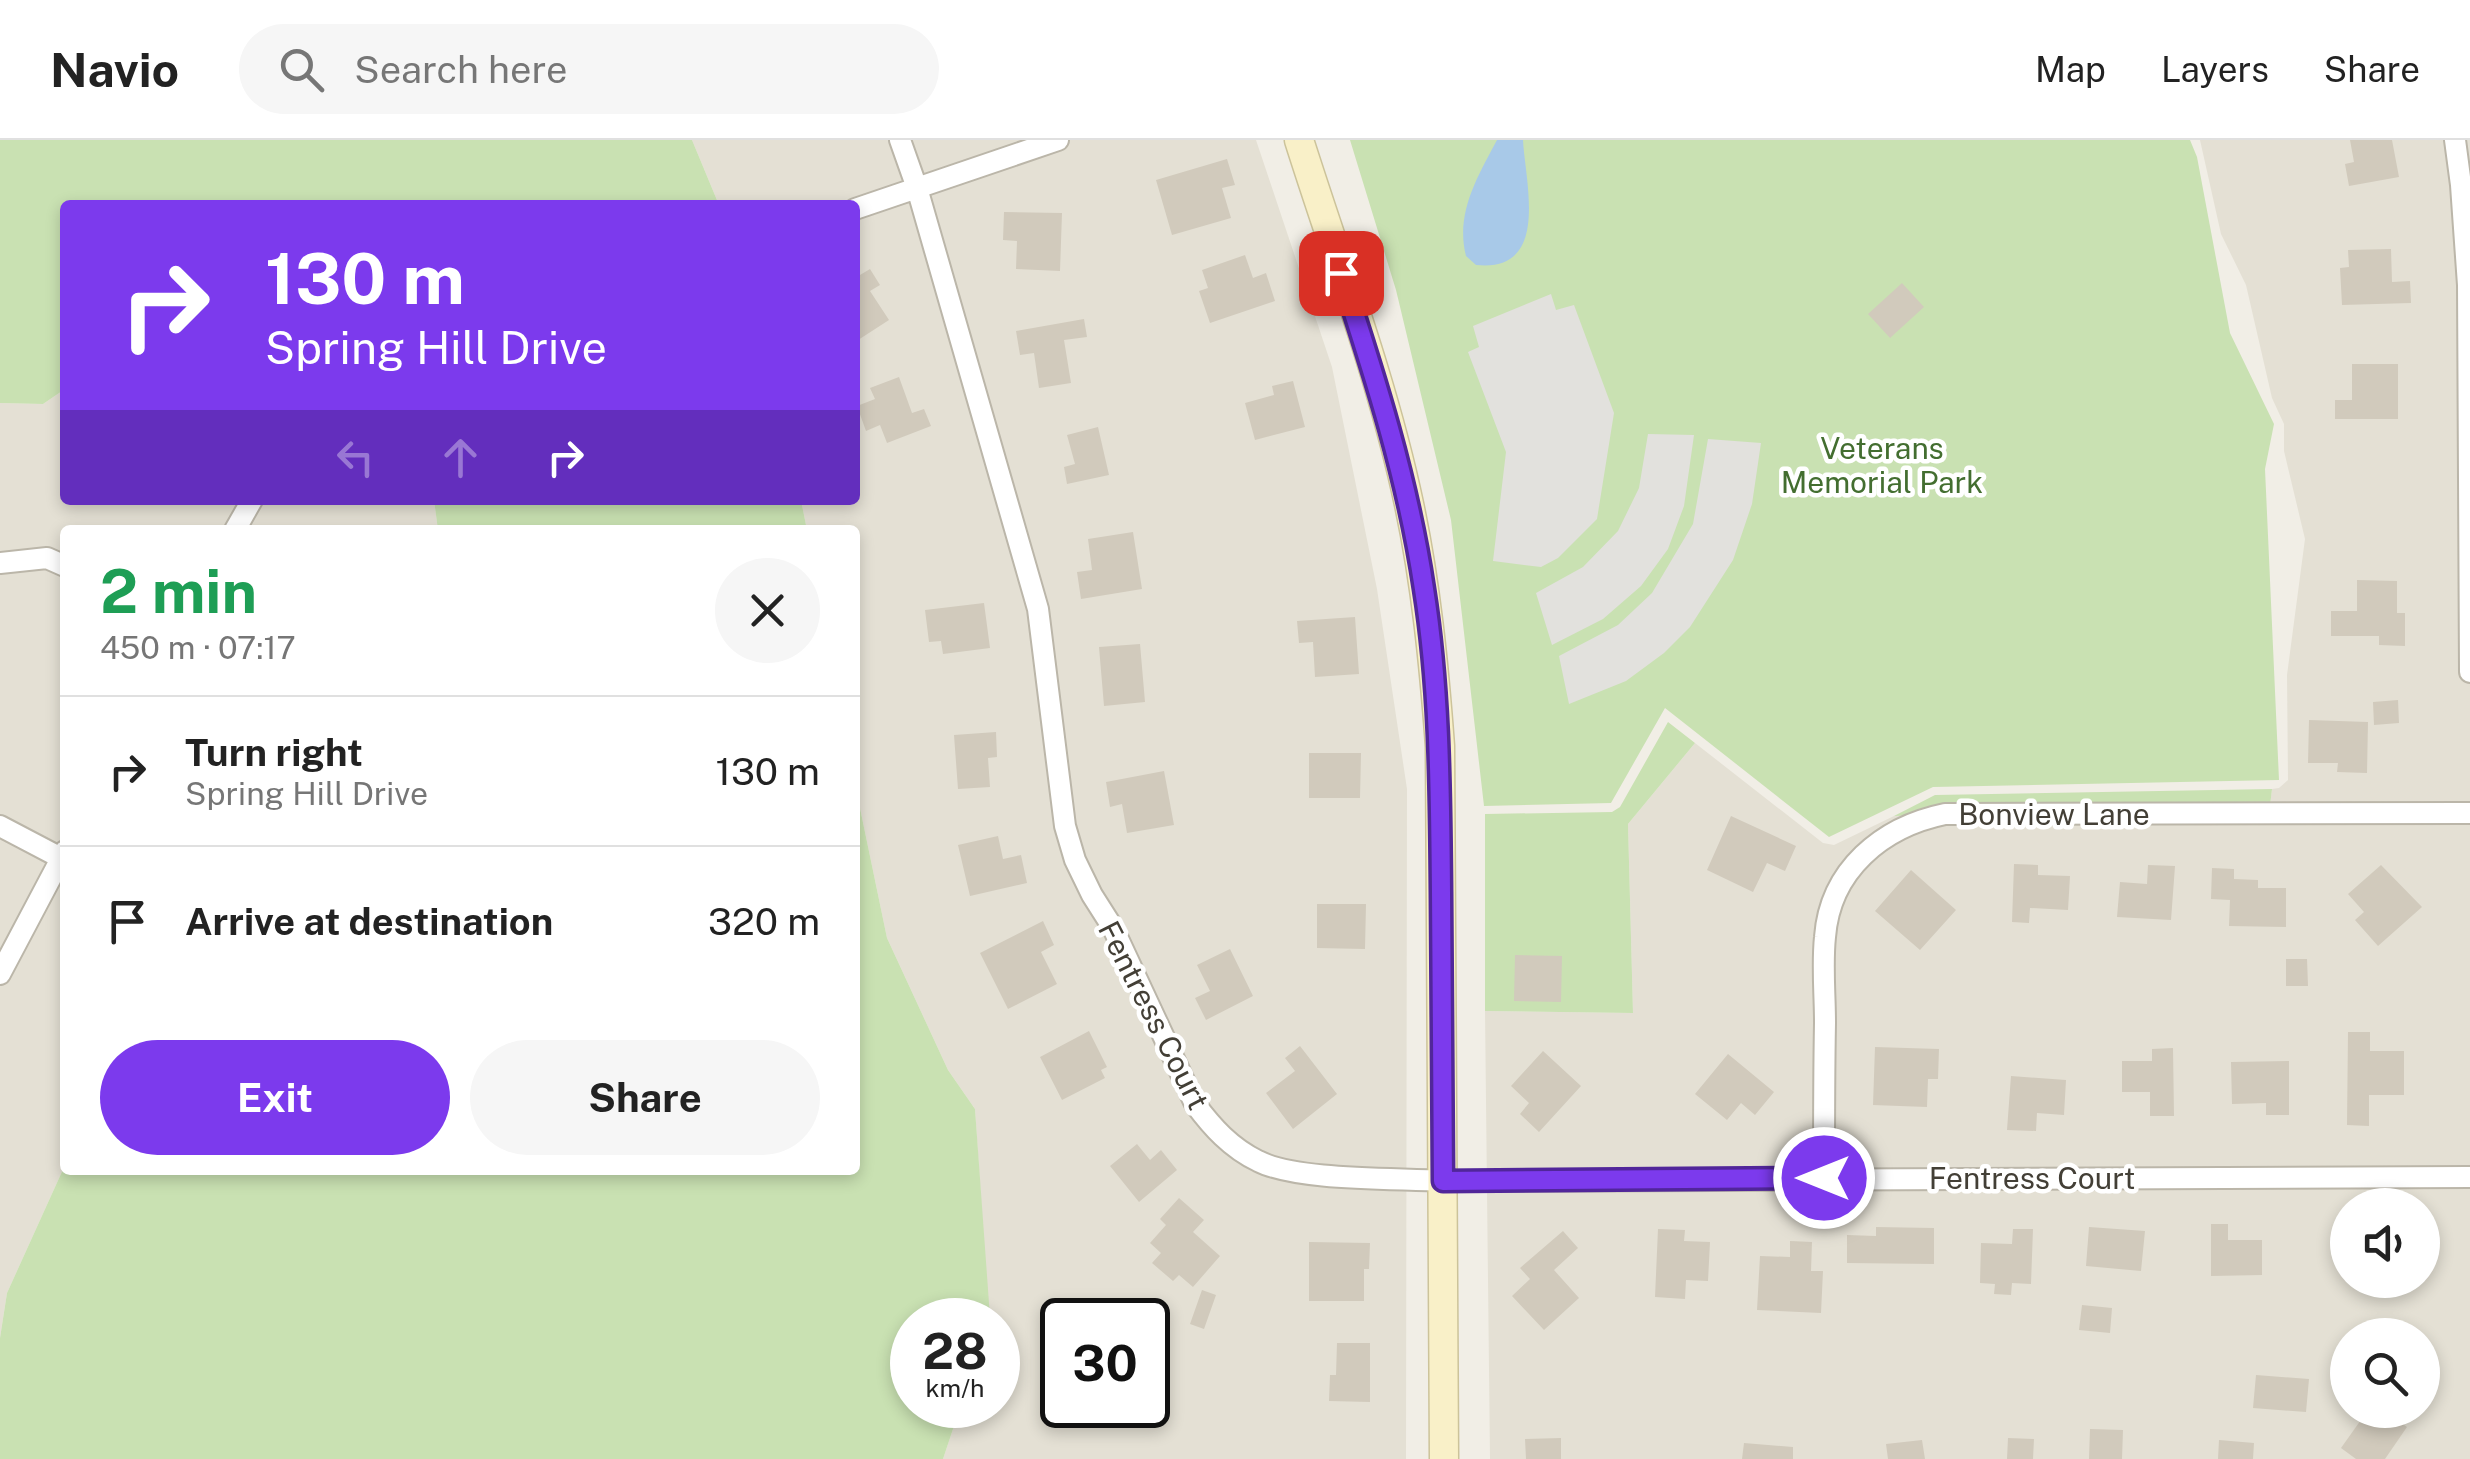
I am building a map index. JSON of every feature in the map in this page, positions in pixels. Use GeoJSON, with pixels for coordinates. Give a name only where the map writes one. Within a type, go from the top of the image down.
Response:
{"type":"FeatureCollection","features":[{"type":"Feature","properties":{"kind":"main road"},"geometry":{"type":"LineString","coordinates":[[1299,140],[1390,427],[1424,587],[1440,746],[1444,1459]]}},
{"type":"Feature","properties":{"kind":"street","name":"Fentress Court"},"geometry":{"type":"LineString","coordinates":[[900,140],[1038,608],[1058,791],[1075,860],[1113,928],[1195,1104],[1233,1146],[1284,1172],[1443,1181],[2470,1177]]}},
{"type":"Feature","properties":{"kind":"street"},"geometry":{"type":"LineString","coordinates":[[860,207],[1058,140]]}},
{"type":"Feature","properties":{"kind":"street"},"geometry":{"type":"LineString","coordinates":[[2454,140],[2462,186],[2468,286],[2470,672]]}},
{"type":"Feature","properties":{"kind":"street"},"geometry":{"type":"LineString","coordinates":[[0,563],[47,558],[60,564]]}},
{"type":"Feature","properties":{"kind":"street","name":"Bonview Lane"},"geometry":{"type":"LineString","coordinates":[[1824,1178],[1825,937],[1829,912],[1851,868],[1884,836],[1922,818],[1944,814],[2470,813]]}},
{"type":"Feature","properties":{"kind":"street"},"geometry":{"type":"LineString","coordinates":[[0,826],[60,854]]}},
{"type":"Feature","properties":{"kind":"street"},"geometry":{"type":"LineString","coordinates":[[0,974],[60,861]]}},
{"type":"Feature","properties":{"kind":"shaded area"},"geometry":{"type":"Polygon","coordinates":[[[692,140],[1256,140],[1332,367],[1377,589],[1407,789],[1406,1459],[943,1459],[953,1428],[1020,1428],[1020,1298],[988,1298],[975,1109],[948,1070],[887,938],[860,808],[860,525],[806,525],[802,505],[860,505],[860,200],[717,200],[692,140]]]}},
{"type":"Feature","properties":{"kind":"shaded area"},"geometry":{"type":"Polygon","coordinates":[[[2200,140],[2470,140],[2470,1459],[1490,1459],[1485,1011],[1633,1013],[1628,824],[1695,743],[1823,843],[1834,845],[1894,816],[2270,806],[2272,789],[2288,780],[2287,675],[2305,539],[2284,451],[2284,424],[2272,398],[2246,285],[2221,234],[2200,140]]]}},
{"type":"Feature","properties":{"kind":"shaded area"},"geometry":{"type":"Polygon","coordinates":[[[1551,294],[1556,310],[1574,305],[1614,413],[1597,519],[1558,558],[1541,567],[1493,561],[1506,452],[1468,352],[1479,347],[1473,326],[1551,294]]]}},
{"type":"Feature","properties":{"kind":"shaded area"},"geometry":{"type":"Polygon","coordinates":[[[60,392],[60,505],[435,505],[437,525],[60,525],[60,1175],[7,1293],[0,1338],[0,403],[43,404],[60,392]]]}},
{"type":"Feature","properties":{"kind":"shaded area"},"geometry":{"type":"Polygon","coordinates":[[[1648,434],[1694,435],[1684,506],[1668,549],[1641,586],[1603,619],[1552,645],[1536,593],[1583,567],[1618,531],[1639,488],[1648,434]]]}},
{"type":"Feature","properties":{"kind":"shaded area"},"geometry":{"type":"Polygon","coordinates":[[[1708,439],[1761,443],[1752,504],[1733,560],[1690,627],[1664,653],[1626,681],[1569,704],[1559,656],[1618,625],[1652,593],[1693,524],[1708,439]]]}},
{"type":"Feature","properties":{"kind":"green space"},"geometry":{"type":"Polygon","coordinates":[[[0,140],[692,140],[717,200],[60,200],[60,392],[43,404],[0,403],[0,140]]]}},
{"type":"Feature","properties":{"kind":"green space","name":"Veterans Memorial Park"},"geometry":{"type":"Polygon","coordinates":[[[1350,140],[2190,140],[2197,157],[2230,333],[2274,424],[2265,469],[2279,780],[1933,787],[1829,837],[1665,708],[1611,803],[1484,806],[1451,520],[1396,290],[1350,140]]]}},
{"type":"Feature","properties":{"kind":"green space"},"geometry":{"type":"Polygon","coordinates":[[[435,505],[802,505],[806,525],[437,525],[435,505]]]}},
{"type":"Feature","properties":{"kind":"green space"},"geometry":{"type":"Polygon","coordinates":[[[1668,722],[1695,743],[1628,824],[1633,1013],[1485,1011],[1485,814],[1612,812],[1620,807],[1668,722]]]}},
{"type":"Feature","properties":{"kind":"green space"},"geometry":{"type":"Polygon","coordinates":[[[2272,789],[2270,806],[1894,816],[1935,795],[2272,789]]]}},
{"type":"Feature","properties":{"kind":"green space"},"geometry":{"type":"Polygon","coordinates":[[[860,808],[887,938],[948,1070],[975,1109],[989,1298],[890,1298],[890,1428],[953,1428],[943,1459],[0,1459],[0,1338],[7,1293],[60,1175],[860,1175],[860,808]]]}},
{"type":"Feature","properties":{"kind":"water"},"geometry":{"type":"Polygon","coordinates":[[[1497,140],[1523,140],[1528,221],[1524,240],[1515,255],[1500,264],[1476,265],[1466,256],[1463,240],[1466,210],[1497,140]]]}},
{"type":"Feature","properties":{"kind":"building"},"geometry":{"type":"Polygon","coordinates":[[[2350,140],[2392,140],[2399,177],[2349,186],[2345,164],[2354,162],[2350,140]]]}},
{"type":"Feature","properties":{"kind":"building"},"geometry":{"type":"Polygon","coordinates":[[[1227,159],[1235,185],[1222,188],[1231,218],[1172,235],[1156,180],[1227,159]]]}},
{"type":"Feature","properties":{"kind":"building"},"geometry":{"type":"Polygon","coordinates":[[[1004,212],[1062,213],[1060,271],[1016,269],[1017,241],[1003,240],[1004,212]]]}},
{"type":"Feature","properties":{"kind":"building"},"geometry":{"type":"Polygon","coordinates":[[[2391,249],[2392,282],[2410,281],[2411,303],[2342,305],[2340,268],[2349,267],[2348,250],[2391,249]]]}},
{"type":"Feature","properties":{"kind":"building"},"geometry":{"type":"Polygon","coordinates":[[[1245,255],[1253,278],[1266,273],[1275,301],[1210,323],[1199,291],[1208,288],[1202,270],[1245,255]]]}},
{"type":"Feature","properties":{"kind":"building"},"geometry":{"type":"Polygon","coordinates":[[[870,269],[880,285],[870,291],[889,320],[860,339],[860,275],[870,269]]]}},
{"type":"Feature","properties":{"kind":"building"},"geometry":{"type":"Polygon","coordinates":[[[1902,283],[1924,307],[1890,338],[1868,314],[1902,283]]]}},
{"type":"Feature","properties":{"kind":"building"},"geometry":{"type":"Polygon","coordinates":[[[1084,319],[1087,337],[1064,340],[1071,383],[1039,388],[1034,353],[1020,355],[1016,331],[1084,319]]]}},
{"type":"Feature","properties":{"kind":"building"},"geometry":{"type":"Polygon","coordinates":[[[2352,364],[2398,364],[2398,419],[2335,419],[2335,400],[2352,400],[2352,364]]]}},
{"type":"Feature","properties":{"kind":"building"},"geometry":{"type":"Polygon","coordinates":[[[899,377],[912,413],[924,409],[931,426],[887,443],[880,425],[866,431],[860,405],[875,399],[870,388],[899,377]]]}},
{"type":"Feature","properties":{"kind":"building"},"geometry":{"type":"Polygon","coordinates":[[[1293,381],[1305,427],[1255,440],[1245,403],[1274,395],[1272,386],[1293,381]]]}},
{"type":"Feature","properties":{"kind":"building"},"geometry":{"type":"Polygon","coordinates":[[[1098,427],[1109,475],[1067,484],[1064,467],[1075,464],[1067,435],[1098,427]]]}},
{"type":"Feature","properties":{"kind":"building"},"geometry":{"type":"Polygon","coordinates":[[[1133,532],[1142,589],[1081,599],[1077,572],[1092,570],[1088,539],[1133,532]]]}},
{"type":"Feature","properties":{"kind":"building"},"geometry":{"type":"Polygon","coordinates":[[[2357,580],[2397,581],[2397,613],[2405,613],[2405,646],[2379,645],[2379,636],[2331,636],[2331,611],[2357,611],[2357,580]]]}},
{"type":"Feature","properties":{"kind":"building"},"geometry":{"type":"Polygon","coordinates":[[[984,603],[990,648],[943,654],[941,641],[929,642],[925,610],[984,603]]]}},
{"type":"Feature","properties":{"kind":"building"},"geometry":{"type":"Polygon","coordinates":[[[1355,617],[1359,674],[1315,677],[1313,642],[1299,643],[1297,621],[1355,617]]]}},
{"type":"Feature","properties":{"kind":"building"},"geometry":{"type":"Polygon","coordinates":[[[1140,644],[1145,702],[1104,706],[1099,647],[1140,644]]]}},
{"type":"Feature","properties":{"kind":"building"},"geometry":{"type":"Polygon","coordinates":[[[2398,700],[2399,723],[2374,725],[2373,702],[2398,700]]]}},
{"type":"Feature","properties":{"kind":"building"},"geometry":{"type":"Polygon","coordinates":[[[2309,720],[2368,722],[2367,773],[2337,772],[2338,763],[2308,763],[2309,720]]]}},
{"type":"Feature","properties":{"kind":"building"},"geometry":{"type":"Polygon","coordinates":[[[996,732],[997,757],[988,758],[990,787],[958,789],[954,735],[996,732]]]}},
{"type":"Feature","properties":{"kind":"building"},"geometry":{"type":"Polygon","coordinates":[[[1309,753],[1361,753],[1360,798],[1309,798],[1309,753]]]}},
{"type":"Feature","properties":{"kind":"building"},"geometry":{"type":"Polygon","coordinates":[[[1164,771],[1174,825],[1127,833],[1122,804],[1110,807],[1106,782],[1164,771]]]}},
{"type":"Feature","properties":{"kind":"building"},"geometry":{"type":"Polygon","coordinates":[[[1731,816],[1796,846],[1785,871],[1767,863],[1753,892],[1707,870],[1731,816]]]}},
{"type":"Feature","properties":{"kind":"building"},"geometry":{"type":"Polygon","coordinates":[[[998,836],[1003,859],[1021,855],[1027,883],[970,896],[958,845],[998,836]]]}},
{"type":"Feature","properties":{"kind":"building"},"geometry":{"type":"Polygon","coordinates":[[[2014,864],[2038,865],[2038,875],[2070,876],[2068,910],[2030,908],[2029,923],[2012,922],[2014,864]]]}},
{"type":"Feature","properties":{"kind":"building"},"geometry":{"type":"Polygon","coordinates":[[[2148,865],[2175,866],[2171,920],[2117,917],[2120,882],[2147,884],[2148,865]]]}},
{"type":"Feature","properties":{"kind":"building"},"geometry":{"type":"Polygon","coordinates":[[[2381,865],[2422,907],[2378,946],[2355,920],[2364,912],[2348,894],[2381,865]]]}},
{"type":"Feature","properties":{"kind":"building"},"geometry":{"type":"Polygon","coordinates":[[[2212,868],[2234,869],[2234,879],[2258,880],[2258,888],[2286,888],[2286,927],[2229,926],[2230,900],[2211,899],[2212,868]]]}},
{"type":"Feature","properties":{"kind":"building"},"geometry":{"type":"Polygon","coordinates":[[[1911,870],[1956,910],[1920,950],[1875,911],[1911,870]]]}},
{"type":"Feature","properties":{"kind":"building"},"geometry":{"type":"Polygon","coordinates":[[[1317,904],[1366,904],[1365,949],[1317,948],[1317,904]]]}},
{"type":"Feature","properties":{"kind":"building"},"geometry":{"type":"Polygon","coordinates":[[[1043,921],[1054,945],[1041,952],[1057,984],[1008,1009],[980,953],[1043,921]]]}},
{"type":"Feature","properties":{"kind":"building"},"geometry":{"type":"Polygon","coordinates":[[[1230,949],[1253,996],[1206,1020],[1195,998],[1210,991],[1197,965],[1230,949]]]}},
{"type":"Feature","properties":{"kind":"building"},"geometry":{"type":"Polygon","coordinates":[[[1515,955],[1562,956],[1561,1002],[1514,1001],[1515,955]]]}},
{"type":"Feature","properties":{"kind":"building"},"geometry":{"type":"Polygon","coordinates":[[[2286,959],[2307,959],[2308,986],[2286,986],[2286,959]]]}},
{"type":"Feature","properties":{"kind":"building"},"geometry":{"type":"Polygon","coordinates":[[[1089,1031],[1107,1067],[1101,1070],[1105,1078],[1062,1100],[1040,1057],[1089,1031]]]}},
{"type":"Feature","properties":{"kind":"building"},"geometry":{"type":"Polygon","coordinates":[[[2348,1032],[2370,1032],[2370,1051],[2404,1051],[2404,1095],[2369,1095],[2369,1126],[2347,1125],[2348,1032]]]}},
{"type":"Feature","properties":{"kind":"building"},"geometry":{"type":"Polygon","coordinates":[[[1300,1046],[1337,1094],[1293,1129],[1266,1093],[1295,1071],[1285,1058],[1300,1046]]]}},
{"type":"Feature","properties":{"kind":"building"},"geometry":{"type":"Polygon","coordinates":[[[1875,1047],[1939,1049],[1938,1079],[1928,1079],[1927,1107],[1873,1105],[1875,1047]]]}},
{"type":"Feature","properties":{"kind":"building"},"geometry":{"type":"Polygon","coordinates":[[[2173,1048],[2174,1116],[2150,1116],[2150,1092],[2122,1092],[2122,1061],[2152,1061],[2152,1049],[2173,1048]]]}},
{"type":"Feature","properties":{"kind":"building"},"geometry":{"type":"Polygon","coordinates":[[[1543,1051],[1581,1086],[1539,1132],[1520,1114],[1529,1103],[1511,1086],[1543,1051]]]}},
{"type":"Feature","properties":{"kind":"building"},"geometry":{"type":"Polygon","coordinates":[[[1728,1054],[1774,1092],[1755,1115],[1741,1103],[1727,1120],[1695,1094],[1728,1054]]]}},
{"type":"Feature","properties":{"kind":"building"},"geometry":{"type":"Polygon","coordinates":[[[2289,1061],[2289,1115],[2266,1115],[2266,1103],[2232,1104],[2231,1062],[2289,1061]]]}},
{"type":"Feature","properties":{"kind":"building"},"geometry":{"type":"Polygon","coordinates":[[[2011,1076],[2066,1080],[2064,1115],[2037,1113],[2036,1131],[2007,1130],[2011,1076]]]}},
{"type":"Feature","properties":{"kind":"building"},"geometry":{"type":"Polygon","coordinates":[[[1137,1144],[1150,1160],[1161,1150],[1177,1170],[1139,1202],[1110,1166],[1137,1144]]]}},
{"type":"Feature","properties":{"kind":"building"},"geometry":{"type":"Polygon","coordinates":[[[1179,1198],[1204,1220],[1193,1232],[1220,1256],[1193,1287],[1179,1275],[1173,1281],[1152,1263],[1161,1253],[1150,1243],[1166,1225],[1160,1219],[1179,1198]]]}},
{"type":"Feature","properties":{"kind":"building"},"geometry":{"type":"Polygon","coordinates":[[[2211,1224],[2228,1224],[2228,1240],[2262,1240],[2262,1275],[2211,1276],[2211,1224]]]}},
{"type":"Feature","properties":{"kind":"building"},"geometry":{"type":"Polygon","coordinates":[[[1876,1227],[1934,1228],[1934,1264],[1847,1263],[1847,1235],[1876,1236],[1876,1227]]]}},
{"type":"Feature","properties":{"kind":"building"},"geometry":{"type":"Polygon","coordinates":[[[2089,1227],[2145,1231],[2141,1271],[2086,1266],[2089,1227]]]}},
{"type":"Feature","properties":{"kind":"building"},"geometry":{"type":"Polygon","coordinates":[[[1658,1229],[1685,1230],[1684,1241],[1710,1242],[1708,1281],[1686,1280],[1685,1299],[1655,1297],[1658,1229]]]}},
{"type":"Feature","properties":{"kind":"building"},"geometry":{"type":"Polygon","coordinates":[[[2013,1229],[2033,1229],[2031,1284],[2012,1283],[2011,1295],[1994,1294],[1995,1284],[1980,1283],[1981,1243],[2012,1244],[2013,1229]]]}},
{"type":"Feature","properties":{"kind":"building"},"geometry":{"type":"Polygon","coordinates":[[[1563,1231],[1578,1248],[1554,1270],[1579,1298],[1544,1330],[1512,1296],[1530,1279],[1520,1268],[1563,1231]]]}},
{"type":"Feature","properties":{"kind":"building"},"geometry":{"type":"Polygon","coordinates":[[[1790,1241],[1812,1242],[1811,1271],[1823,1271],[1821,1313],[1757,1310],[1760,1256],[1790,1257],[1790,1241]]]}},
{"type":"Feature","properties":{"kind":"building"},"geometry":{"type":"Polygon","coordinates":[[[1309,1242],[1370,1243],[1369,1269],[1364,1269],[1364,1301],[1309,1301],[1309,1242]]]}},
{"type":"Feature","properties":{"kind":"building"},"geometry":{"type":"Polygon","coordinates":[[[1202,1290],[1216,1295],[1204,1329],[1190,1324],[1202,1290]]]}},
{"type":"Feature","properties":{"kind":"building"},"geometry":{"type":"Polygon","coordinates":[[[2082,1305],[2112,1308],[2110,1333],[2079,1330],[2082,1305]]]}},
{"type":"Feature","properties":{"kind":"building"},"geometry":{"type":"Polygon","coordinates":[[[1337,1343],[1370,1343],[1370,1402],[1329,1401],[1330,1375],[1336,1375],[1337,1343]]]}},
{"type":"Feature","properties":{"kind":"building"},"geometry":{"type":"Polygon","coordinates":[[[2256,1375],[2309,1379],[2306,1412],[2253,1408],[2256,1375]]]}},
{"type":"Feature","properties":{"kind":"building"},"geometry":{"type":"Polygon","coordinates":[[[2355,1428],[2406,1428],[2385,1459],[2356,1459],[2341,1448],[2355,1428]]]}},
{"type":"Feature","properties":{"kind":"building"},"geometry":{"type":"Polygon","coordinates":[[[2090,1429],[2123,1430],[2122,1459],[2089,1459],[2090,1429]]]}},
{"type":"Feature","properties":{"kind":"building"},"geometry":{"type":"Polygon","coordinates":[[[1561,1438],[1561,1459],[1526,1459],[1525,1439],[1561,1438]]]}},
{"type":"Feature","properties":{"kind":"building"},"geometry":{"type":"Polygon","coordinates":[[[2008,1438],[2034,1439],[2033,1459],[2007,1459],[2008,1438]]]}},
{"type":"Feature","properties":{"kind":"building"},"geometry":{"type":"Polygon","coordinates":[[[1922,1440],[1925,1459],[1888,1459],[1886,1444],[1922,1440]]]}},
{"type":"Feature","properties":{"kind":"building"},"geometry":{"type":"Polygon","coordinates":[[[2219,1440],[2254,1443],[2253,1459],[2218,1459],[2219,1440]]]}},
{"type":"Feature","properties":{"kind":"building"},"geometry":{"type":"Polygon","coordinates":[[[1744,1443],[1793,1447],[1793,1459],[1742,1459],[1744,1443]]]}},
{"type":"Feature","properties":{"kind":"route"},"geometry":{"type":"LineString","coordinates":[[1341,273],[1366,345],[1409,503],[1434,665],[1440,746],[1443,1181],[1824,1178]]}}]}
